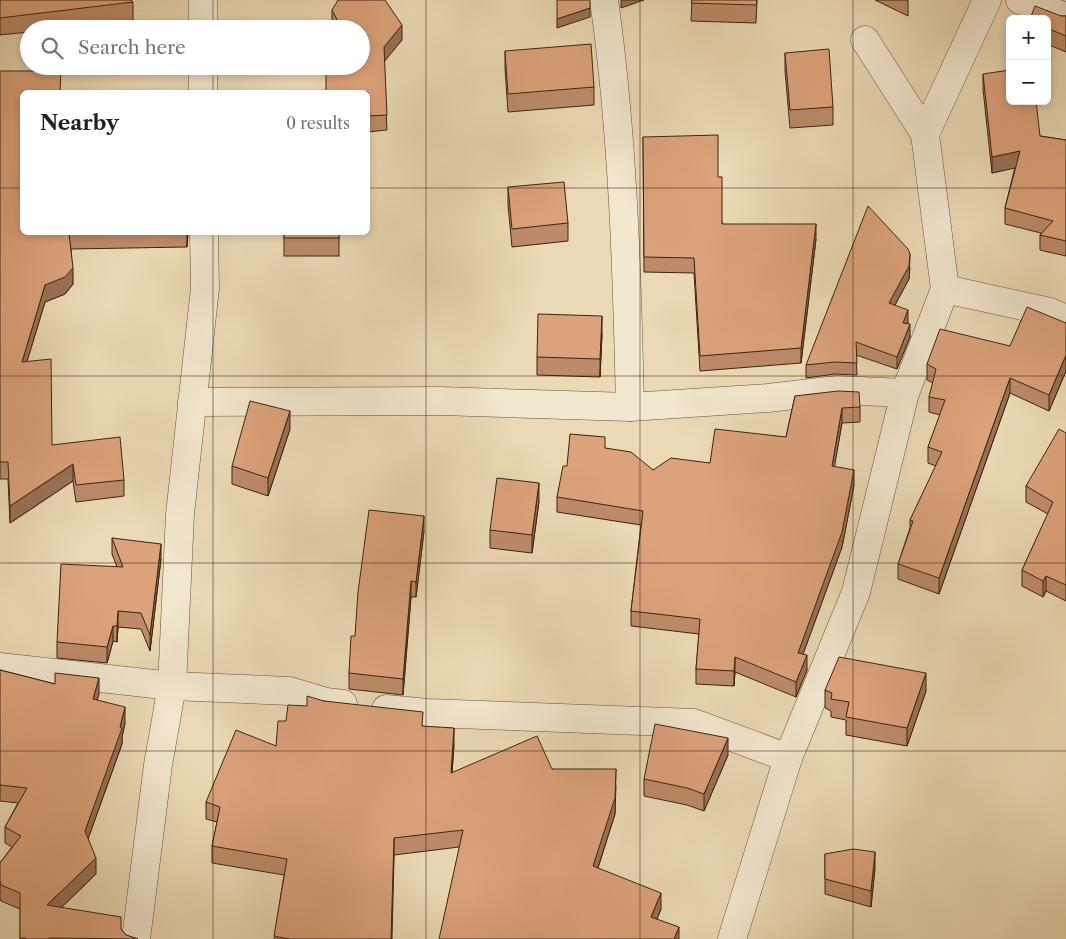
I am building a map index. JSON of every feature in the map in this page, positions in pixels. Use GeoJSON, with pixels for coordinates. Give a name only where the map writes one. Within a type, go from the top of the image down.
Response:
{"type":"FeatureCollection","features":[{"type":"Feature","properties":{"kind":"street"},"geometry":{"type":"LineString","coordinates":[[203,0],[203,20]]}},
{"type":"Feature","properties":{"kind":"street"},"geometry":{"type":"LineString","coordinates":[[604,0],[613,65],[626,259],[630,407]]}},
{"type":"Feature","properties":{"kind":"street"},"geometry":{"type":"LineString","coordinates":[[925,134],[987,0]]}},
{"type":"Feature","properties":{"kind":"street"},"geometry":{"type":"LineString","coordinates":[[1020,0],[1066,17]]}},
{"type":"Feature","properties":{"kind":"street"},"geometry":{"type":"LineString","coordinates":[[732,939],[788,758],[856,592],[904,393],[945,289],[925,134],[865,40]]}},
{"type":"Feature","properties":{"kind":"street"},"geometry":{"type":"LineString","coordinates":[[203,75],[203,90]]}},
{"type":"Feature","properties":{"kind":"street"},"geometry":{"type":"LineString","coordinates":[[136,939],[158,765],[172,686],[180,514],[205,288],[204,235]]}},
{"type":"Feature","properties":{"kind":"street"},"geometry":{"type":"LineString","coordinates":[[945,289],[1050,312],[1066,319]]}},
{"type":"Feature","properties":{"kind":"street"},"geometry":{"type":"LineString","coordinates":[[192,402],[440,401],[630,407],[768,398],[837,390],[904,393]]}},
{"type":"Feature","properties":{"kind":"street"},"geometry":{"type":"LineString","coordinates":[[0,668],[172,686],[289,691],[326,702],[428,713],[694,724],[788,758]]}},
{"type":"Feature","properties":{"kind":"building"},"geometry":{"type":"Polygon","coordinates":[[[0,0],[131,0],[133,2],[0,18],[0,0]]]}},
{"type":"Feature","properties":{"kind":"building"},"geometry":{"type":"Polygon","coordinates":[[[338,0],[385,0],[402,25],[384,47],[387,115],[370,116],[370,90],[326,90],[326,75],[370,75],[370,20],[337,20],[332,10],[338,0]]]}},
{"type":"Feature","properties":{"kind":"building"},"geometry":{"type":"Polygon","coordinates":[[[557,0],[590,0],[590,8],[557,19],[557,0]]]}},
{"type":"Feature","properties":{"kind":"building"},"geometry":{"type":"Polygon","coordinates":[[[692,0],[757,0],[756,5],[691,3],[692,0]]]}},
{"type":"Feature","properties":{"kind":"building"},"geometry":{"type":"Polygon","coordinates":[[[1035,6],[1061,16],[1066,16],[1066,36],[1051,30],[1051,15],[1032,15],[1035,6]]]}},
{"type":"Feature","properties":{"kind":"building"},"geometry":{"type":"Polygon","coordinates":[[[591,44],[594,87],[508,94],[505,51],[591,44]]]}},
{"type":"Feature","properties":{"kind":"building"},"geometry":{"type":"Polygon","coordinates":[[[829,49],[833,107],[790,110],[785,53],[829,49]]]}},
{"type":"Feature","properties":{"kind":"building"},"geometry":{"type":"Polygon","coordinates":[[[0,71],[20,71],[20,75],[61,75],[60,90],[20,90],[20,235],[69,235],[73,268],[65,277],[45,285],[22,362],[51,359],[52,445],[120,437],[124,480],[76,485],[73,464],[10,506],[8,462],[0,462],[0,71]]]}},
{"type":"Feature","properties":{"kind":"building"},"geometry":{"type":"Polygon","coordinates":[[[1006,71],[1006,105],[1036,105],[1040,136],[1066,140],[1066,241],[1040,235],[1053,221],[1005,208],[1020,151],[992,157],[983,74],[1006,71]]]}},
{"type":"Feature","properties":{"kind":"building"},"geometry":{"type":"Polygon","coordinates":[[[718,135],[718,177],[722,177],[722,224],[816,224],[801,348],[700,356],[694,258],[644,257],[643,137],[718,135]]]}},
{"type":"Feature","properties":{"kind":"building"},"geometry":{"type":"Polygon","coordinates":[[[564,182],[568,223],[512,229],[508,187],[564,182]]]}},
{"type":"Feature","properties":{"kind":"building"},"geometry":{"type":"Polygon","coordinates":[[[868,206],[908,249],[910,254],[909,266],[889,303],[908,310],[903,323],[910,324],[897,357],[856,342],[857,363],[835,362],[806,365],[868,206]]]}},
{"type":"Feature","properties":{"kind":"building"},"geometry":{"type":"Polygon","coordinates":[[[284,235],[339,235],[339,238],[284,238],[284,235]]]}},
{"type":"Feature","properties":{"kind":"building"},"geometry":{"type":"Polygon","coordinates":[[[1027,307],[1066,323],[1066,355],[1049,395],[1010,378],[939,578],[898,564],[913,521],[910,520],[942,452],[928,447],[945,400],[929,397],[936,369],[927,364],[940,329],[1010,346],[1027,307]]]}},
{"type":"Feature","properties":{"kind":"building"},"geometry":{"type":"Polygon","coordinates":[[[538,314],[602,316],[600,359],[537,357],[538,314]]]}},
{"type":"Feature","properties":{"kind":"building"},"geometry":{"type":"Polygon","coordinates":[[[838,391],[859,392],[860,407],[842,408],[832,466],[854,470],[842,532],[798,653],[807,655],[796,682],[735,657],[734,671],[696,669],[700,619],[631,611],[643,511],[557,497],[563,466],[567,466],[570,434],[605,437],[605,448],[631,452],[653,470],[671,458],[710,463],[715,429],[786,437],[795,396],[838,391]]]}},
{"type":"Feature","properties":{"kind":"building"},"geometry":{"type":"Polygon","coordinates":[[[250,401],[290,411],[268,478],[232,466],[250,401]]]}},
{"type":"Feature","properties":{"kind":"building"},"geometry":{"type":"Polygon","coordinates":[[[1059,429],[1066,433],[1066,585],[1046,576],[1043,581],[1022,570],[1053,502],[1026,486],[1059,429]]]}},
{"type":"Feature","properties":{"kind":"building"},"geometry":{"type":"Polygon","coordinates":[[[497,478],[539,483],[532,535],[490,530],[497,478]]]}},
{"type":"Feature","properties":{"kind":"building"},"geometry":{"type":"Polygon","coordinates":[[[369,510],[424,516],[416,582],[411,581],[403,679],[349,673],[351,636],[355,636],[358,592],[369,510]]]}},
{"type":"Feature","properties":{"kind":"building"},"geometry":{"type":"Polygon","coordinates":[[[112,538],[161,544],[150,635],[141,613],[118,611],[117,626],[113,626],[107,647],[57,642],[61,564],[123,567],[112,538]]]}},
{"type":"Feature","properties":{"kind":"building"},"geometry":{"type":"Polygon","coordinates":[[[839,657],[926,673],[907,728],[846,717],[849,702],[831,699],[832,693],[825,690],[839,657]]]}},
{"type":"Feature","properties":{"kind":"building"},"geometry":{"type":"Polygon","coordinates":[[[0,670],[55,684],[55,673],[99,678],[93,699],[125,707],[120,727],[122,728],[85,831],[96,858],[47,905],[121,917],[121,929],[126,935],[138,939],[20,938],[20,893],[1,885],[0,863],[21,836],[5,827],[27,788],[0,785],[0,670]]]}},
{"type":"Feature","properties":{"kind":"building"},"geometry":{"type":"Polygon","coordinates":[[[307,696],[324,701],[423,712],[422,726],[454,728],[451,773],[537,736],[552,769],[616,769],[615,798],[593,866],[661,893],[651,917],[679,927],[674,939],[439,939],[463,830],[394,838],[391,939],[290,939],[274,936],[287,859],[212,846],[220,807],[206,802],[236,730],[276,746],[278,721],[286,721],[288,705],[307,706],[307,696]]]}},
{"type":"Feature","properties":{"kind":"building"},"geometry":{"type":"Polygon","coordinates":[[[655,724],[728,738],[704,794],[687,788],[644,779],[655,724]]]}},
{"type":"Feature","properties":{"kind":"building"},"geometry":{"type":"Polygon","coordinates":[[[853,849],[875,852],[871,891],[825,879],[825,854],[853,849]]]}}]}
